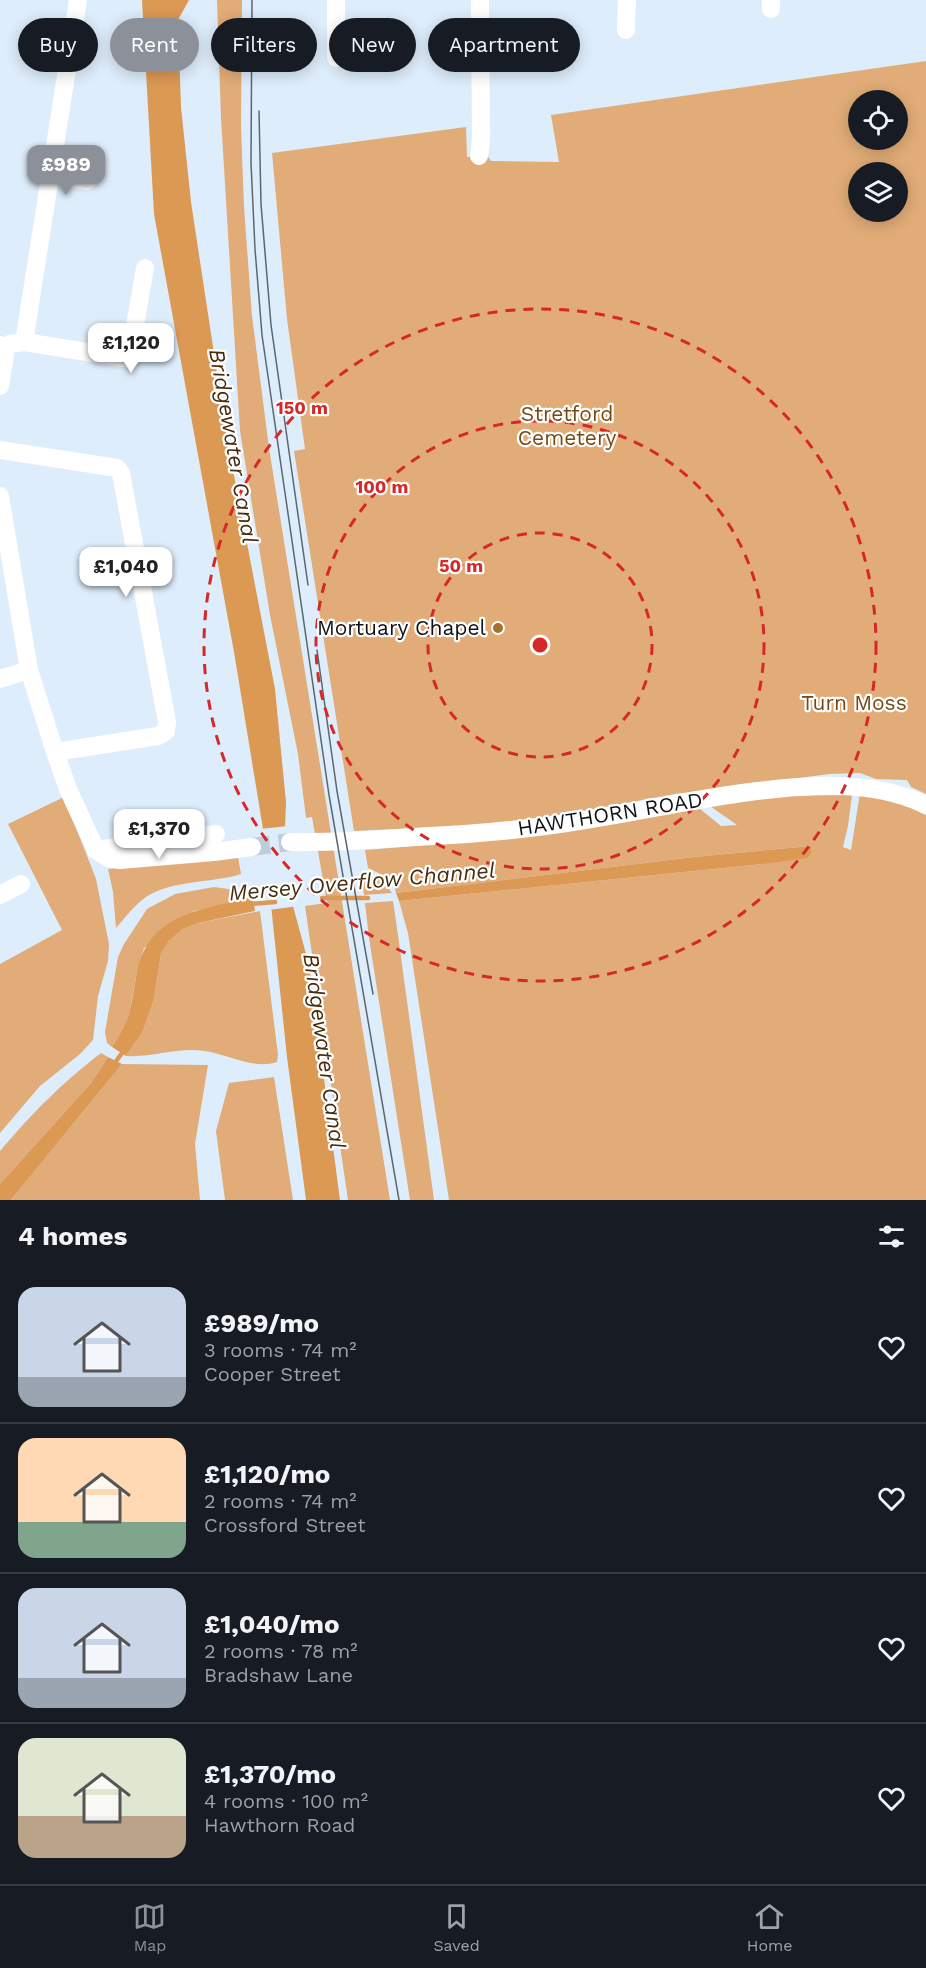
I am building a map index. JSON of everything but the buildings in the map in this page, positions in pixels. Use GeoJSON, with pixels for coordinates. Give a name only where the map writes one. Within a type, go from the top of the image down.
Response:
{"type":"FeatureCollection","features":[{"type":"Feature","properties":{"kind":"street"},"geometry":{"type":"LineString","coordinates":[[24,342],[78,0]]}},
{"type":"Feature","properties":{"kind":"street"},"geometry":{"type":"LineString","coordinates":[[336,0],[336,18]]}},
{"type":"Feature","properties":{"kind":"street"},"geometry":{"type":"LineString","coordinates":[[479,156],[481,139],[480,0]]}},
{"type":"Feature","properties":{"kind":"street"},"geometry":{"type":"LineString","coordinates":[[626,30],[627,0]]}},
{"type":"Feature","properties":{"kind":"street"},"geometry":{"type":"LineString","coordinates":[[51,175],[87,181]]}},
{"type":"Feature","properties":{"kind":"street"},"geometry":{"type":"LineString","coordinates":[[0,386],[5,360],[2,347],[10,344],[24,342],[125,358],[131,349],[145,268]]}},
{"type":"Feature","properties":{"kind":"street"},"geometry":{"type":"LineString","coordinates":[[0,450],[113,467],[119,470],[139,566],[166,731],[152,737],[55,753]]}},
{"type":"Feature","properties":{"kind":"street"},"geometry":{"type":"LineString","coordinates":[[0,496],[3,541],[29,670],[68,789],[102,854],[120,860],[252,847]]}},
{"type":"Feature","properties":{"kind":"street"},"geometry":{"type":"LineString","coordinates":[[0,679],[29,670]]}},
{"type":"Feature","properties":{"kind":"street","name":"HAWTHORN ROAD"},"geometry":{"type":"LineString","coordinates":[[290,842],[356,841],[545,826],[693,800],[808,786],[885,790],[926,805]]}},
{"type":"Feature","properties":{"kind":"street"},"geometry":{"type":"LineString","coordinates":[[102,854],[216,834]]}},
{"type":"Feature","properties":{"kind":"street"},"geometry":{"type":"LineString","coordinates":[[0,895],[21,884]]}},
{"type":"Feature","properties":{"kind":"green space"},"geometry":{"type":"Polygon","coordinates":[[[217,0],[242,0],[242,18],[218,18],[217,0]]]}},
{"type":"Feature","properties":{"kind":"green space","name":"Stretford Cemetery"},"geometry":{"type":"Polygon","coordinates":[[[926,61],[926,794],[911,787],[907,780],[876,779],[860,773],[829,774],[675,794],[544,818],[461,826],[354,831],[294,451],[305,449],[287,319],[272,153],[466,127],[467,157],[487,155],[491,161],[559,162],[551,115],[926,61]]]}},
{"type":"Feature","properties":{"kind":"green space"},"geometry":{"type":"Polygon","coordinates":[[[219,72],[241,72],[244,207],[252,316],[269,448],[390,1200],[348,1200],[305,906],[327,903],[312,817],[306,818],[298,754],[270,615],[240,431],[219,72]]]}},
{"type":"Feature","properties":{"kind":"green space"},"geometry":{"type":"Polygon","coordinates":[[[860,793],[899,802],[926,815],[926,1200],[449,1200],[408,933],[399,901],[763,864],[811,846],[694,857],[396,893],[389,880],[368,868],[365,850],[479,841],[699,808],[721,826],[737,825],[710,806],[781,796],[852,795],[843,847],[851,850],[860,793]]]}},
{"type":"Feature","properties":{"kind":"green space"},"geometry":{"type":"Polygon","coordinates":[[[64,797],[96,879],[109,944],[108,961],[98,996],[93,1040],[80,1054],[40,1086],[0,1133],[0,964],[62,930],[8,824],[64,797]]]}},
{"type":"Feature","properties":{"kind":"green space"},"geometry":{"type":"Polygon","coordinates":[[[238,857],[241,874],[177,885],[152,893],[138,903],[116,928],[113,892],[108,869],[238,857]]]}},
{"type":"Feature","properties":{"kind":"green space"},"geometry":{"type":"Polygon","coordinates":[[[361,874],[382,882],[392,893],[364,895],[361,874]]]}},
{"type":"Feature","properties":{"kind":"green space"},"geometry":{"type":"Polygon","coordinates":[[[214,887],[228,889],[253,898],[194,911],[144,948],[124,1031],[112,1047],[107,1043],[105,1032],[118,957],[124,944],[147,909],[175,894],[214,887]]]}},
{"type":"Feature","properties":{"kind":"green space"},"geometry":{"type":"Polygon","coordinates":[[[393,901],[434,1200],[410,1200],[369,938],[365,903],[393,901]]]}},
{"type":"Feature","properties":{"kind":"green space"},"geometry":{"type":"Polygon","coordinates":[[[260,911],[277,1062],[250,1063],[194,1050],[126,1056],[143,1031],[154,999],[161,954],[169,941],[183,929],[198,923],[260,911]]]}},
{"type":"Feature","properties":{"kind":"green space"},"geometry":{"type":"Polygon","coordinates":[[[101,1053],[108,1057],[91,1083],[0,1184],[0,1151],[48,1099],[101,1053]]]}},
{"type":"Feature","properties":{"kind":"green space"},"geometry":{"type":"Polygon","coordinates":[[[122,1064],[208,1065],[195,1144],[200,1200],[11,1200],[122,1064]]]}},
{"type":"Feature","properties":{"kind":"green space"},"geometry":{"type":"Polygon","coordinates":[[[274,1077],[293,1200],[225,1200],[216,1131],[229,1083],[274,1077]]]}},
{"type":"Feature","properties":{"kind":"shaded area"},"geometry":{"type":"Polygon","coordinates":[[[142,0],[189,0],[179,18],[143,18],[142,0]]]}},
{"type":"Feature","properties":{"kind":"shaded area"},"geometry":{"type":"Polygon","coordinates":[[[146,72],[180,72],[181,107],[191,202],[227,439],[275,689],[286,802],[284,854],[293,906],[309,965],[340,1200],[306,1200],[287,1057],[263,829],[234,652],[154,214],[146,72]]]}},
{"type":"Feature","properties":{"kind":"shaded area"},"geometry":{"type":"Polygon","coordinates":[[[811,846],[811,853],[807,858],[763,864],[399,901],[396,893],[694,857],[811,846]]]}},
{"type":"Feature","properties":{"kind":"shaded area"},"geometry":{"type":"Polygon","coordinates":[[[253,898],[255,911],[198,923],[183,929],[169,941],[161,954],[154,999],[143,1031],[126,1056],[112,1047],[126,1022],[142,956],[151,940],[163,927],[195,911],[253,898]]]}},
{"type":"Feature","properties":{"kind":"shaded area"},"geometry":{"type":"Polygon","coordinates":[[[108,1057],[122,1064],[11,1200],[0,1200],[0,1184],[91,1083],[108,1057]]]}},
{"type":"Feature","properties":{"kind":"pier"},"geometry":{"type":"Polygon","coordinates":[[[288,826],[287,853],[298,906],[269,910],[260,829],[288,826]]]}},
{"type":"Feature","properties":{"kind":"waterway","name":"Mersey Overflow Channel"},"geometry":{"type":"LineString","coordinates":[[322,898],[368,898]]}},
{"type":"Feature","properties":{"kind":"waterway","name":"Mersey Overflow Channel"},"geometry":{"type":"LineString","coordinates":[[250,904],[275,902]]}},
{"type":"Feature","properties":{"kind":"waterway","name":"Mersey Overflow Channel"},"geometry":{"type":"LineString","coordinates":[[114,1064],[125,1049]]}},
{"type":"Feature","properties":{"kind":"tunnel"},"geometry":{"type":"LineString","coordinates":[[252,847],[290,842]]}},
{"type":"Feature","properties":{"kind":"tram line"},"geometry":{"type":"LineString","coordinates":[[252,0],[251,163],[262,335],[329,795],[399,1200]]}},
{"type":"Feature","properties":{"kind":"tram line"},"geometry":{"type":"LineString","coordinates":[[259,111],[261,204],[271,325],[308,585]]}},
{"type":"Feature","properties":{"kind":"tram line"},"geometry":{"type":"LineString","coordinates":[[317,650],[337,791],[373,994]]}},
{"type":"Feature","properties":{"kind":"place","name":"Mortuary Chapel"},"geometry":{"type":"Point","coordinates":[498,628]}},
{"type":"Feature","properties":{"kind":"water label","name":"Bridgewater Canal"},"geometry":{"type":"Point","coordinates":[234,446]}},
{"type":"Feature","properties":{"kind":"water label","name":"Bridgewater Canal"},"geometry":{"type":"Point","coordinates":[325,1051]}},
{"type":"Feature","properties":{"kind":"park label","name":"Turn Moss"},"geometry":{"type":"Point","coordinates":[854,703]}}]}
